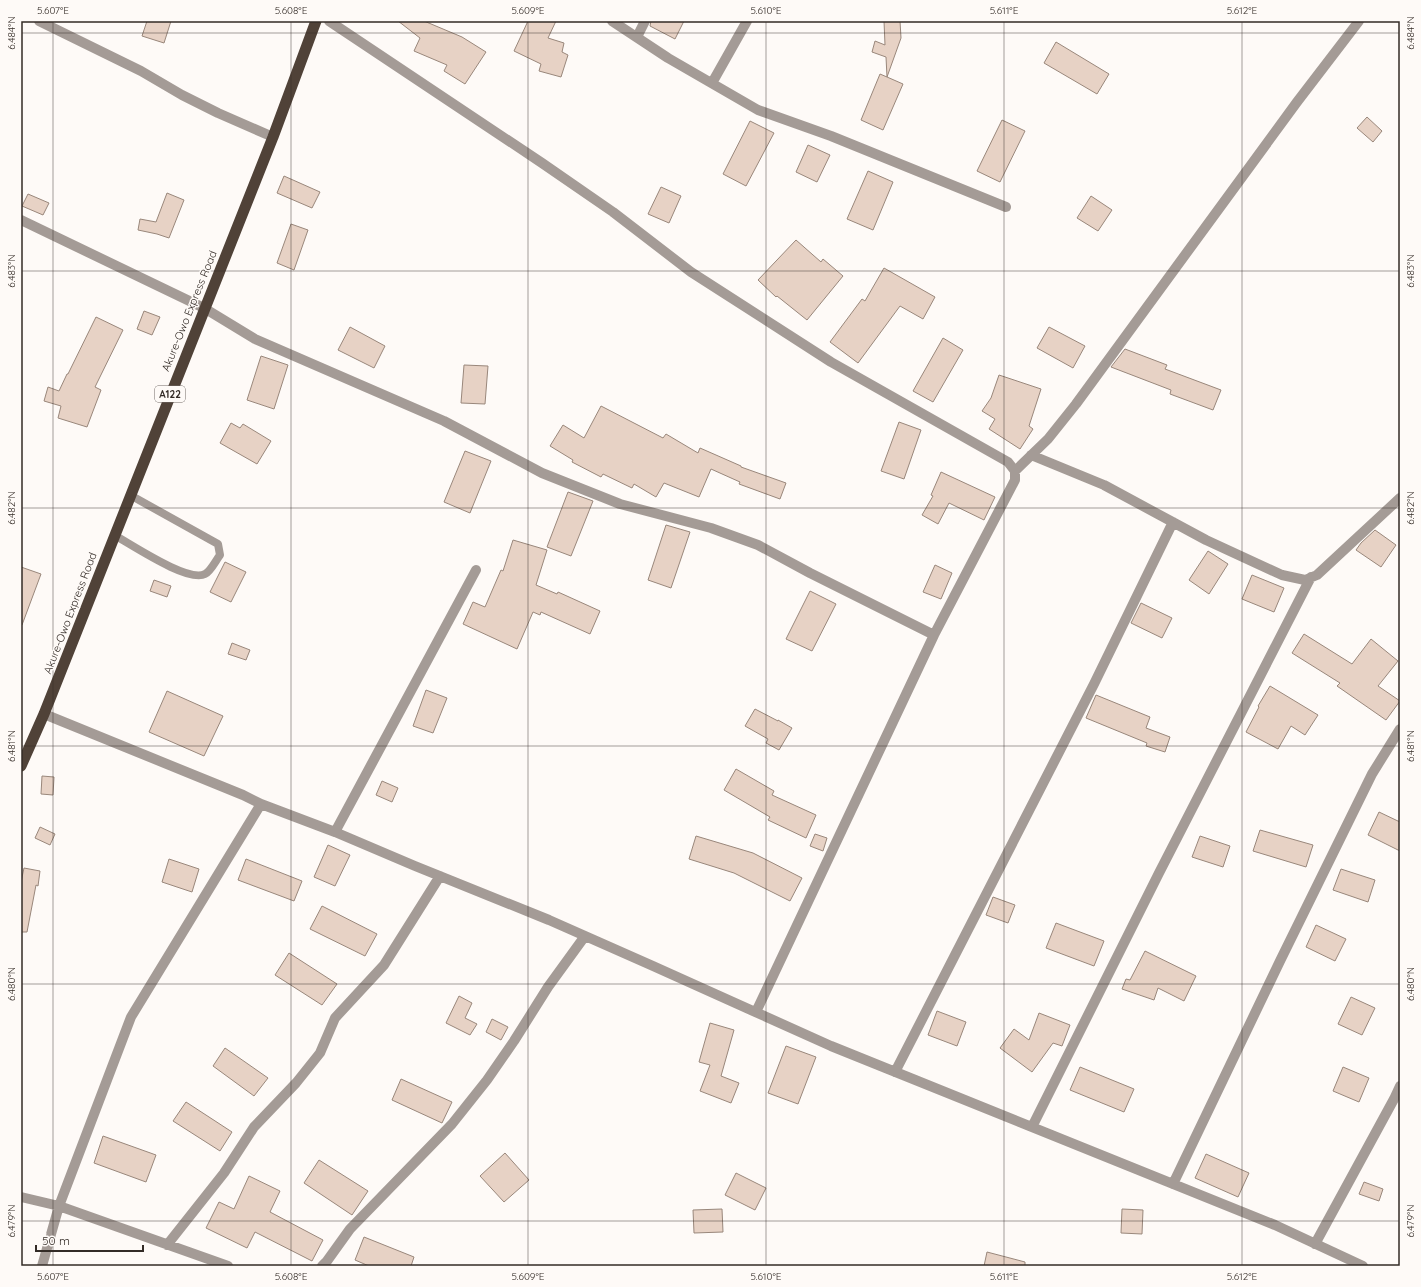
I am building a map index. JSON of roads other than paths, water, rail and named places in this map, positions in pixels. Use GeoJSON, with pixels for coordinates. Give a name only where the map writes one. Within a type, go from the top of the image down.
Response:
{"type":"FeatureCollection","features":[{"type":"Feature","properties":{"kind":"highway","name":"Akure-Owo Express Road"},"geometry":{"type":"LineString","coordinates":[[21,766],[44,714],[272,137],[316,21]]}},
{"type":"Feature","properties":{"kind":"street"},"geometry":{"type":"LineString","coordinates":[[39,21],[141,71],[190,99],[272,137]]}},
{"type":"Feature","properties":{"kind":"street"},"geometry":{"type":"LineString","coordinates":[[328,21],[549,167],[613,212],[691,272],[832,362],[1008,462],[1015,471],[1015,480],[934,635],[756,1012]]}},
{"type":"Feature","properties":{"kind":"street"},"geometry":{"type":"LineString","coordinates":[[612,21],[668,58],[758,110],[832,136],[1006,207]]}},
{"type":"Feature","properties":{"kind":"street"},"geometry":{"type":"LineString","coordinates":[[638,38],[645,21]]}},
{"type":"Feature","properties":{"kind":"street"},"geometry":{"type":"LineString","coordinates":[[712,83],[747,21]]}},
{"type":"Feature","properties":{"kind":"street"},"geometry":{"type":"LineString","coordinates":[[1015,471],[1048,439],[1076,404],[1297,102],[1359,21]]}},
{"type":"Feature","properties":{"kind":"street"},"geometry":{"type":"LineString","coordinates":[[21,220],[204,308],[255,339],[444,421],[542,473],[620,504],[711,528],[758,545],[934,635]]}},
{"type":"Feature","properties":{"kind":"street"},"geometry":{"type":"LineString","coordinates":[[1031,455],[1104,485],[1206,540],[1282,575],[1305,580],[1317,575],[1400,498]]}},
{"type":"Feature","properties":{"kind":"street"},"geometry":{"type":"LineString","coordinates":[[895,1072],[1094,684],[1173,522]]}},
{"type":"Feature","properties":{"kind":"street"},"geometry":{"type":"LineString","coordinates":[[335,832],[476,570]]}},
{"type":"Feature","properties":{"kind":"street"},"geometry":{"type":"LineString","coordinates":[[1032,1127],[1159,873],[1311,577]]}},
{"type":"Feature","properties":{"kind":"street"},"geometry":{"type":"LineString","coordinates":[[44,714],[243,795],[261,804],[335,832],[585,936],[830,1046],[1275,1226],[1363,1266]]}},
{"type":"Feature","properties":{"kind":"street"},"geometry":{"type":"LineString","coordinates":[[1173,1184],[1365,788],[1400,729]]}},
{"type":"Feature","properties":{"kind":"street"},"geometry":{"type":"LineString","coordinates":[[42,1266],[59,1206],[131,1017],[261,804]]}},
{"type":"Feature","properties":{"kind":"street"},"geometry":{"type":"LineString","coordinates":[[167,1245],[224,1173],[254,1127],[296,1083],[320,1053],[335,1018],[384,965],[440,876]]}},
{"type":"Feature","properties":{"kind":"street"},"geometry":{"type":"LineString","coordinates":[[322,1266],[350,1229],[452,1124],[487,1080],[548,987],[585,936]]}},
{"type":"Feature","properties":{"kind":"street"},"geometry":{"type":"LineString","coordinates":[[1315,1244],[1400,1086]]}},
{"type":"Feature","properties":{"kind":"street"},"geometry":{"type":"LineString","coordinates":[[21,1197],[59,1206],[228,1266]]}},
{"type":"Feature","properties":{"kind":"lane"},"geometry":{"type":"LineString","coordinates":[[114,535],[180,572],[198,576],[206,574],[220,555],[218,544],[130,495]]}}]}
